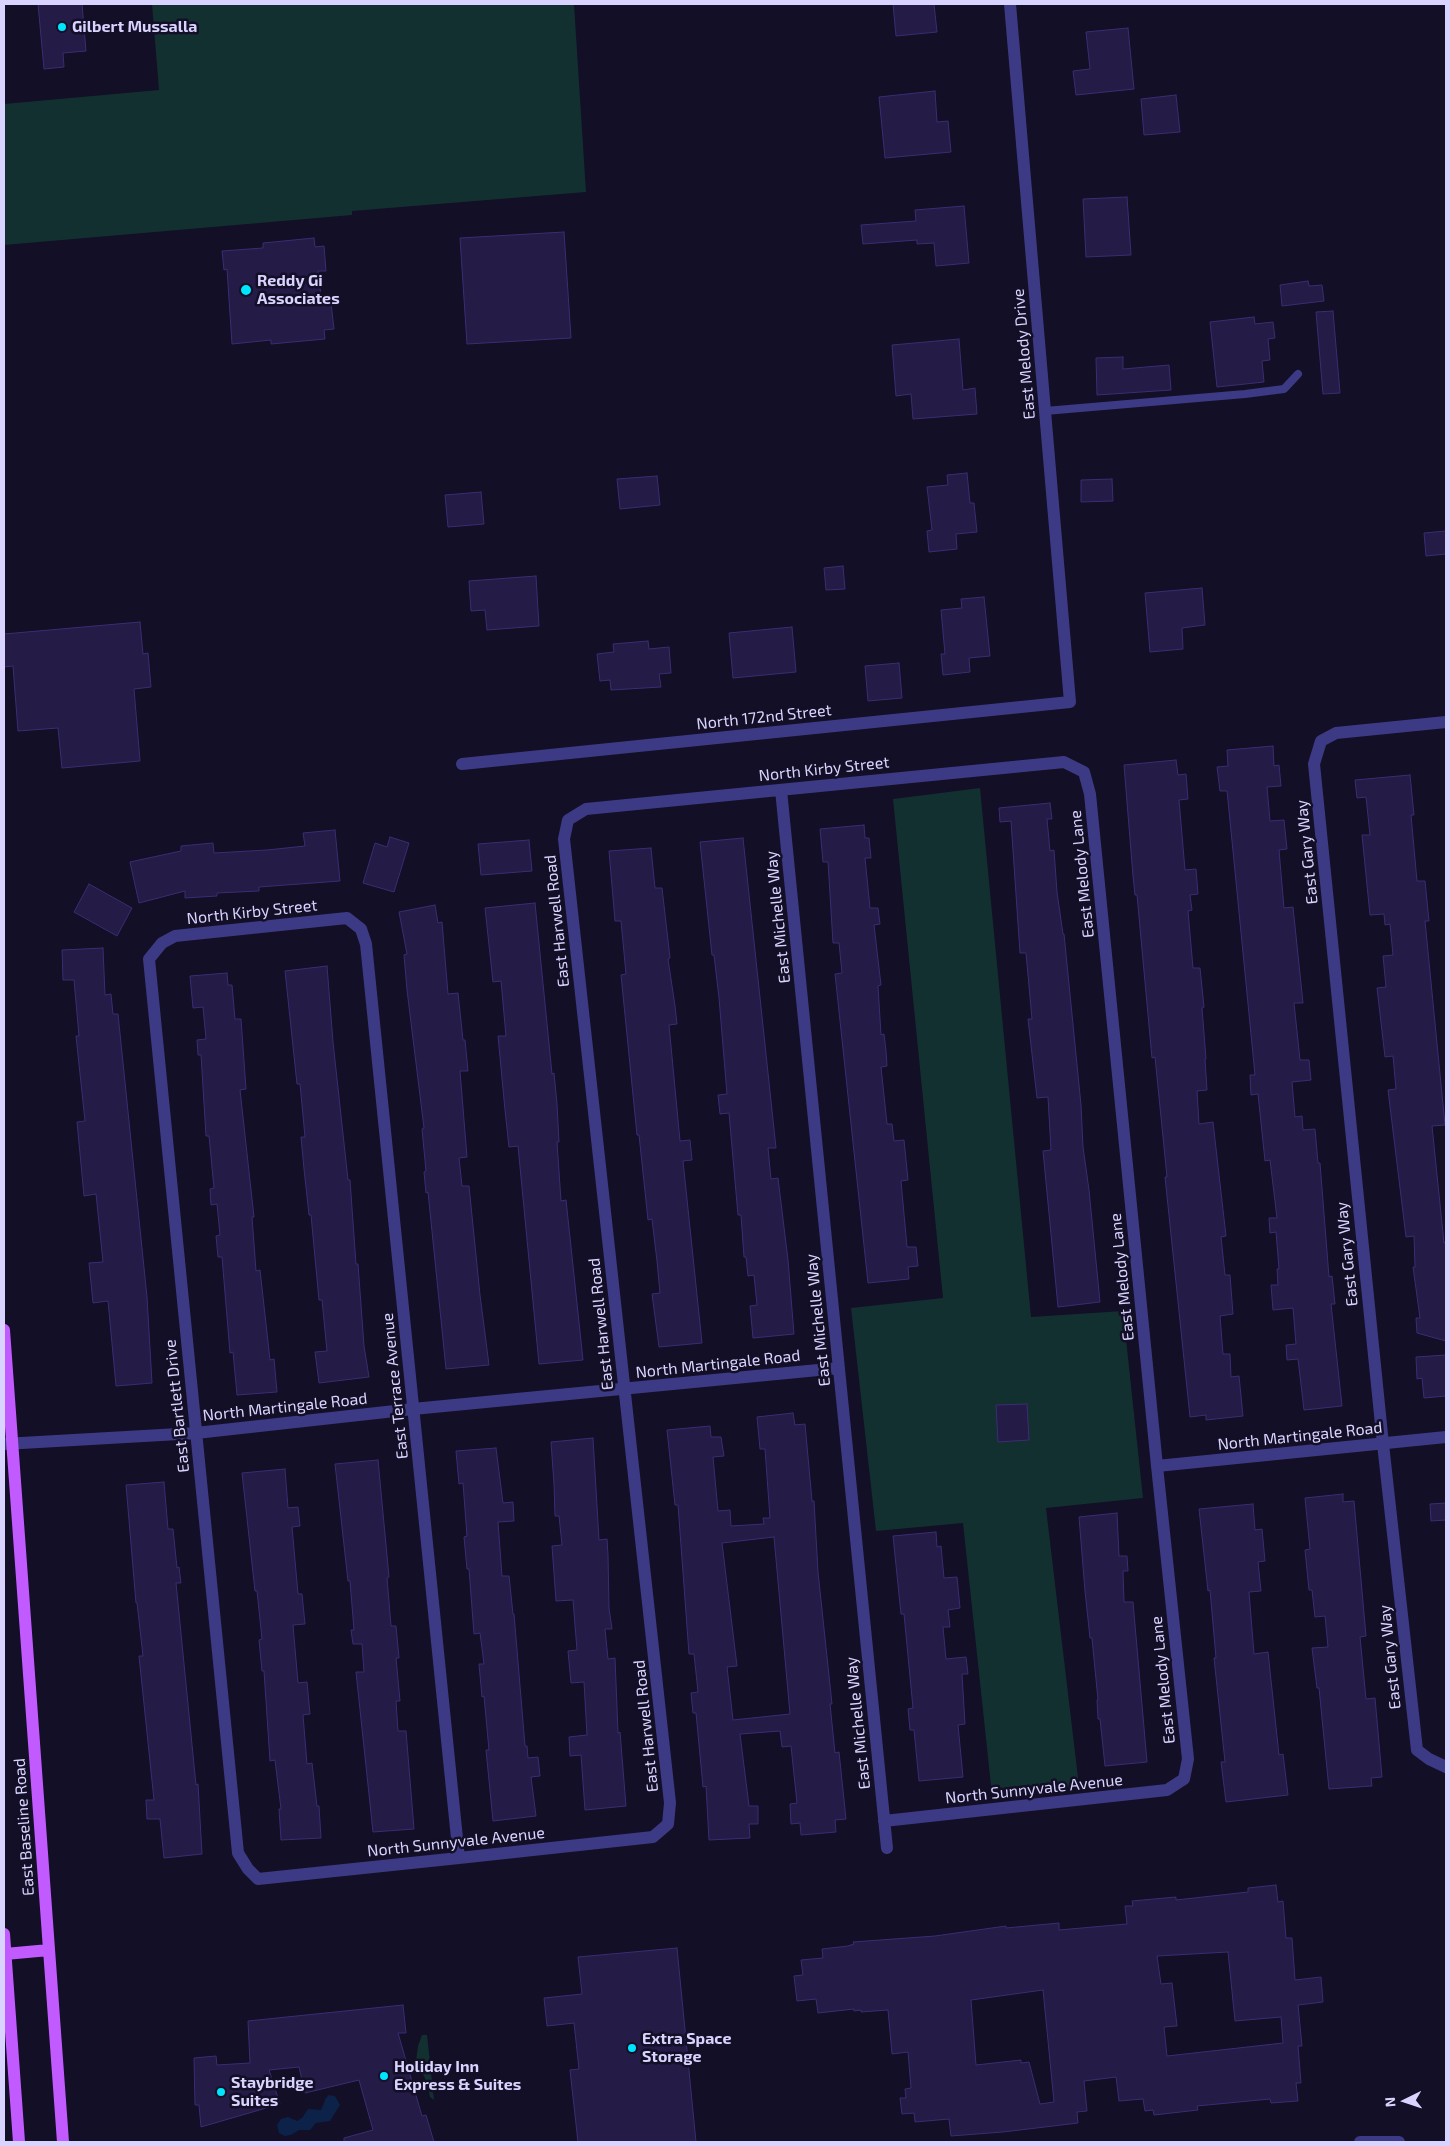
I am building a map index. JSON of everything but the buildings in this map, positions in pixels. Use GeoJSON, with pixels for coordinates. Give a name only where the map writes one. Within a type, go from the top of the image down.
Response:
{"type":"FeatureCollection","features":[{"type":"Feature","properties":{"kind":"main road","name":"East Baseline Road"},"geometry":{"type":"LineString","coordinates":[[4,1330],[8,1444],[63,2142]]}},
{"type":"Feature","properties":{"kind":"main road"},"geometry":{"type":"LineString","coordinates":[[4,1934],[18,2142]]}},
{"type":"Feature","properties":{"kind":"main road"},"geometry":{"type":"LineString","coordinates":[[5,1954],[49,1950]]}},
{"type":"Feature","properties":{"kind":"street","name":"East Melody Drive"},"geometry":{"type":"LineString","coordinates":[[1010,4],[1070,702]]}},
{"type":"Feature","properties":{"kind":"street","name":"North 172nd Street"},"geometry":{"type":"LineString","coordinates":[[462,764],[1070,702]]}},
{"type":"Feature","properties":{"kind":"street","name":"East Gary Way"},"geometry":{"type":"LineString","coordinates":[[1446,722],[1336,733],[1321,741],[1314,764],[1383,1444],[1417,1750],[1429,1759],[1446,1767]]}},
{"type":"Feature","properties":{"kind":"street","name":"North Kirby Street"},"geometry":{"type":"LineString","coordinates":[[568,820],[586,809],[1064,762],[1084,772]]}},
{"type":"Feature","properties":{"kind":"street","name":"East Melody Lane"},"geometry":{"type":"LineString","coordinates":[[1084,772],[1090,794],[1188,1759],[1184,1779]]}},
{"type":"Feature","properties":{"kind":"street","name":"East Michelle Way"},"geometry":{"type":"LineString","coordinates":[[781,790],[887,1848]]}},
{"type":"Feature","properties":{"kind":"street","name":"East Harwell Road"},"geometry":{"type":"LineString","coordinates":[[568,820],[564,839],[670,1803],[668,1824]]}},
{"type":"Feature","properties":{"kind":"street","name":"North Kirby Street"},"geometry":{"type":"LineString","coordinates":[[162,943],[175,936],[348,918]]}},
{"type":"Feature","properties":{"kind":"street","name":"East Terrace Avenue"},"geometry":{"type":"LineString","coordinates":[[348,918],[361,929],[366,944],[459,1858]]}},
{"type":"Feature","properties":{"kind":"street","name":"East Bartlett Drive"},"geometry":{"type":"LineString","coordinates":[[162,943],[149,959],[238,1852],[248,1869]]}},
{"type":"Feature","properties":{"kind":"street","name":"North Martingale Road"},"geometry":{"type":"LineString","coordinates":[[8,1444],[196,1433],[413,1409],[839,1368]]}},
{"type":"Feature","properties":{"kind":"street","name":"North Martingale Road"},"geometry":{"type":"LineString","coordinates":[[1157,1466],[1446,1437]]}},
{"type":"Feature","properties":{"kind":"street","name":"North Sunnyvale Avenue"},"geometry":{"type":"LineString","coordinates":[[884,1821],[1167,1790],[1184,1779]]}},
{"type":"Feature","properties":{"kind":"street","name":"North Sunnyvale Avenue"},"geometry":{"type":"LineString","coordinates":[[248,1869],[258,1879],[459,1858],[653,1837],[668,1824]]}},
{"type":"Feature","properties":{"kind":"street"},"geometry":{"type":"LineString","coordinates":[[1360,2142],[1399,2142]]}},
{"type":"Feature","properties":{"kind":"lane"},"geometry":{"type":"LineString","coordinates":[[1045,411],[1284,389],[1298,374]]}},
{"type":"Feature","properties":{"kind":"green space"},"geometry":{"type":"Polygon","coordinates":[[[152,4],[574,4],[586,192],[352,211],[352,215],[4,245],[4,104],[159,90],[152,4]]]}},
{"type":"Feature","properties":{"kind":"green space"},"geometry":{"type":"Polygon","coordinates":[[[980,788],[1031,1317],[1123,1311],[1143,1498],[1046,1508],[1079,1786],[992,1795],[963,1523],[876,1531],[851,1308],[943,1298],[893,799],[980,788]]]}},
{"type":"Feature","properties":{"kind":"green space"},"geometry":{"type":"Polygon","coordinates":[[[422,2035],[427,2035],[434,2100],[430,2097],[427,2082],[416,2061],[422,2035]]]}},
{"type":"Feature","properties":{"kind":"water"},"geometry":{"type":"Polygon","coordinates":[[[329,2095],[335,2096],[340,2105],[330,2121],[316,2123],[310,2130],[299,2130],[291,2135],[285,2136],[279,2133],[277,2125],[281,2119],[288,2117],[297,2121],[302,2118],[308,2109],[321,2110],[329,2095]]]}},
{"type":"Feature","properties":{"kind":"place","name":"Gilbert Mussalla"},"geometry":{"type":"Point","coordinates":[62,27]}},
{"type":"Feature","properties":{"kind":"place","name":"Reddy Gi Associates"},"geometry":{"type":"Point","coordinates":[246,290]}},
{"type":"Feature","properties":{"kind":"place","name":"Extra Space Storage"},"geometry":{"type":"Point","coordinates":[632,2048]}},
{"type":"Feature","properties":{"kind":"place","name":"Holiday Inn Express & Suites"},"geometry":{"type":"Point","coordinates":[384,2076]}},
{"type":"Feature","properties":{"kind":"place","name":"Staybridge Suites"},"geometry":{"type":"Point","coordinates":[221,2092]}}]}
